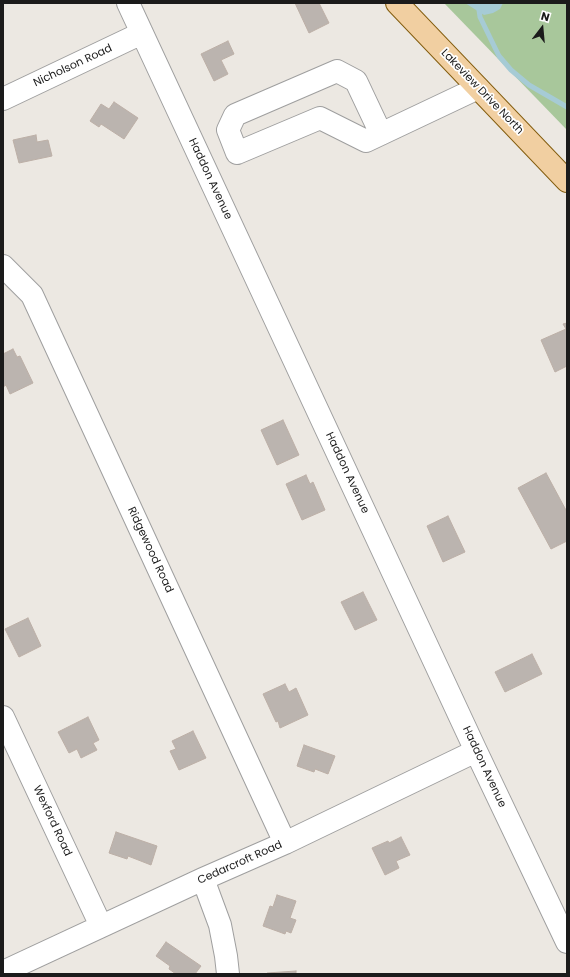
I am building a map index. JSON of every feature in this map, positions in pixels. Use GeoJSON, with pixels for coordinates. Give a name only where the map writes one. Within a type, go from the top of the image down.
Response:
{"type":"FeatureCollection","features":[{"type":"Feature","properties":{"kind":"main road","name":"Lakeview Drive North"},"geometry":{"type":"LineString","coordinates":[[397,3],[567,182]]}},
{"type":"Feature","properties":{"kind":"street","name":"Haddon Avenue"},"geometry":{"type":"LineString","coordinates":[[128,3],[476,751],[567,942]]}},
{"type":"Feature","properties":{"kind":"street","name":"Nicholson Road"},"geometry":{"type":"LineString","coordinates":[[3,99],[142,33]]}},
{"type":"Feature","properties":{"kind":"street"},"geometry":{"type":"LineString","coordinates":[[381,134],[356,81],[337,71],[235,116],[228,130],[238,152],[320,118],[366,141],[381,134],[478,88]]}},
{"type":"Feature","properties":{"kind":"street","name":"Ridgewood Road"},"geometry":{"type":"LineString","coordinates":[[3,266],[32,295],[285,843]]}},
{"type":"Feature","properties":{"kind":"street","name":"Wexford Road"},"geometry":{"type":"LineString","coordinates":[[3,717],[101,926]]}},
{"type":"Feature","properties":{"kind":"street","name":"Cedarcroft Road"},"geometry":{"type":"LineString","coordinates":[[3,972],[203,879],[285,843],[476,751]]}},
{"type":"Feature","properties":{"kind":"street"},"geometry":{"type":"LineString","coordinates":[[203,879],[220,925],[228,974]]}},
{"type":"Feature","properties":{"kind":"green space"},"geometry":{"type":"Polygon","coordinates":[[[444,3],[567,3],[567,130],[444,3]]]}},
{"type":"Feature","properties":{"kind":"water"},"geometry":{"type":"Polygon","coordinates":[[[465,3],[503,3],[500,9],[493,13],[484,15],[465,3]]]}},
{"type":"Feature","properties":{"kind":"building"},"geometry":{"type":"Polygon","coordinates":[[[295,3],[319,3],[329,23],[309,33],[295,3]]]}},
{"type":"Feature","properties":{"kind":"building"},"geometry":{"type":"Polygon","coordinates":[[[228,41],[234,54],[221,60],[228,74],[214,81],[201,54],[228,41]]]}},
{"type":"Feature","properties":{"kind":"building"},"geometry":{"type":"Polygon","coordinates":[[[114,102],[138,118],[124,139],[101,124],[99,127],[90,121],[101,104],[109,109],[114,102]]]}},
{"type":"Feature","properties":{"kind":"building"},"geometry":{"type":"Polygon","coordinates":[[[36,135],[37,142],[48,140],[52,156],[19,163],[13,140],[36,135]]]}},
{"type":"Feature","properties":{"kind":"building"},"geometry":{"type":"Polygon","coordinates":[[[567,323],[567,366],[555,372],[541,340],[566,329],[563,324],[567,323]]]}},
{"type":"Feature","properties":{"kind":"building"},"geometry":{"type":"Polygon","coordinates":[[[13,349],[17,357],[20,356],[33,383],[10,394],[6,385],[3,387],[3,354],[13,349]]]}},
{"type":"Feature","properties":{"kind":"building"},"geometry":{"type":"Polygon","coordinates":[[[283,420],[299,455],[277,465],[261,430],[283,420]]]}},
{"type":"Feature","properties":{"kind":"building"},"geometry":{"type":"Polygon","coordinates":[[[546,473],[567,512],[567,541],[551,549],[518,488],[546,473]]]}},
{"type":"Feature","properties":{"kind":"building"},"geometry":{"type":"Polygon","coordinates":[[[306,475],[310,484],[313,482],[325,510],[302,520],[286,484],[306,475]]]}},
{"type":"Feature","properties":{"kind":"building"},"geometry":{"type":"Polygon","coordinates":[[[448,516],[465,552],[443,562],[427,526],[448,516]]]}},
{"type":"Feature","properties":{"kind":"building"},"geometry":{"type":"Polygon","coordinates":[[[363,592],[377,620],[355,630],[341,602],[363,592]]]}},
{"type":"Feature","properties":{"kind":"building"},"geometry":{"type":"Polygon","coordinates":[[[28,618],[41,646],[19,657],[5,629],[28,618]]]}},
{"type":"Feature","properties":{"kind":"building"},"geometry":{"type":"Polygon","coordinates":[[[532,654],[542,674],[505,692],[495,672],[532,654]]]}},
{"type":"Feature","properties":{"kind":"building"},"geometry":{"type":"Polygon","coordinates":[[[285,684],[289,692],[296,688],[308,715],[280,728],[278,721],[276,722],[263,694],[285,684]]]}},
{"type":"Feature","properties":{"kind":"building"},"geometry":{"type":"Polygon","coordinates":[[[88,717],[99,740],[93,743],[97,750],[81,758],[77,749],[69,753],[58,732],[88,717]]]}},
{"type":"Feature","properties":{"kind":"building"},"geometry":{"type":"Polygon","coordinates":[[[193,731],[206,758],[179,770],[170,751],[176,749],[172,741],[193,731]]]}},
{"type":"Feature","properties":{"kind":"building"},"geometry":{"type":"Polygon","coordinates":[[[304,745],[335,756],[328,774],[315,769],[314,772],[297,766],[304,745]]]}},
{"type":"Feature","properties":{"kind":"building"},"geometry":{"type":"Polygon","coordinates":[[[116,832],[157,846],[151,865],[128,856],[127,859],[109,853],[116,832]]]}},
{"type":"Feature","properties":{"kind":"building"},"geometry":{"type":"Polygon","coordinates":[[[401,837],[410,855],[396,861],[399,868],[385,875],[372,848],[388,841],[389,843],[401,837]]]}},
{"type":"Feature","properties":{"kind":"building"},"geometry":{"type":"Polygon","coordinates":[[[277,895],[296,901],[290,918],[296,920],[291,933],[286,931],[285,934],[263,926],[270,906],[273,907],[277,895]]]}},
{"type":"Feature","properties":{"kind":"building"},"geometry":{"type":"Polygon","coordinates":[[[166,942],[201,966],[195,974],[176,974],[169,969],[170,966],[156,956],[166,942]]]}},
{"type":"Feature","properties":{"kind":"building"},"geometry":{"type":"Polygon","coordinates":[[[296,971],[296,974],[267,974],[267,973],[296,971]]]}},
{"type":"Feature","properties":{"kind":"waterway"},"geometry":{"type":"LineString","coordinates":[[478,3],[480,17],[499,56],[511,70],[529,85],[567,107]]}}]}
